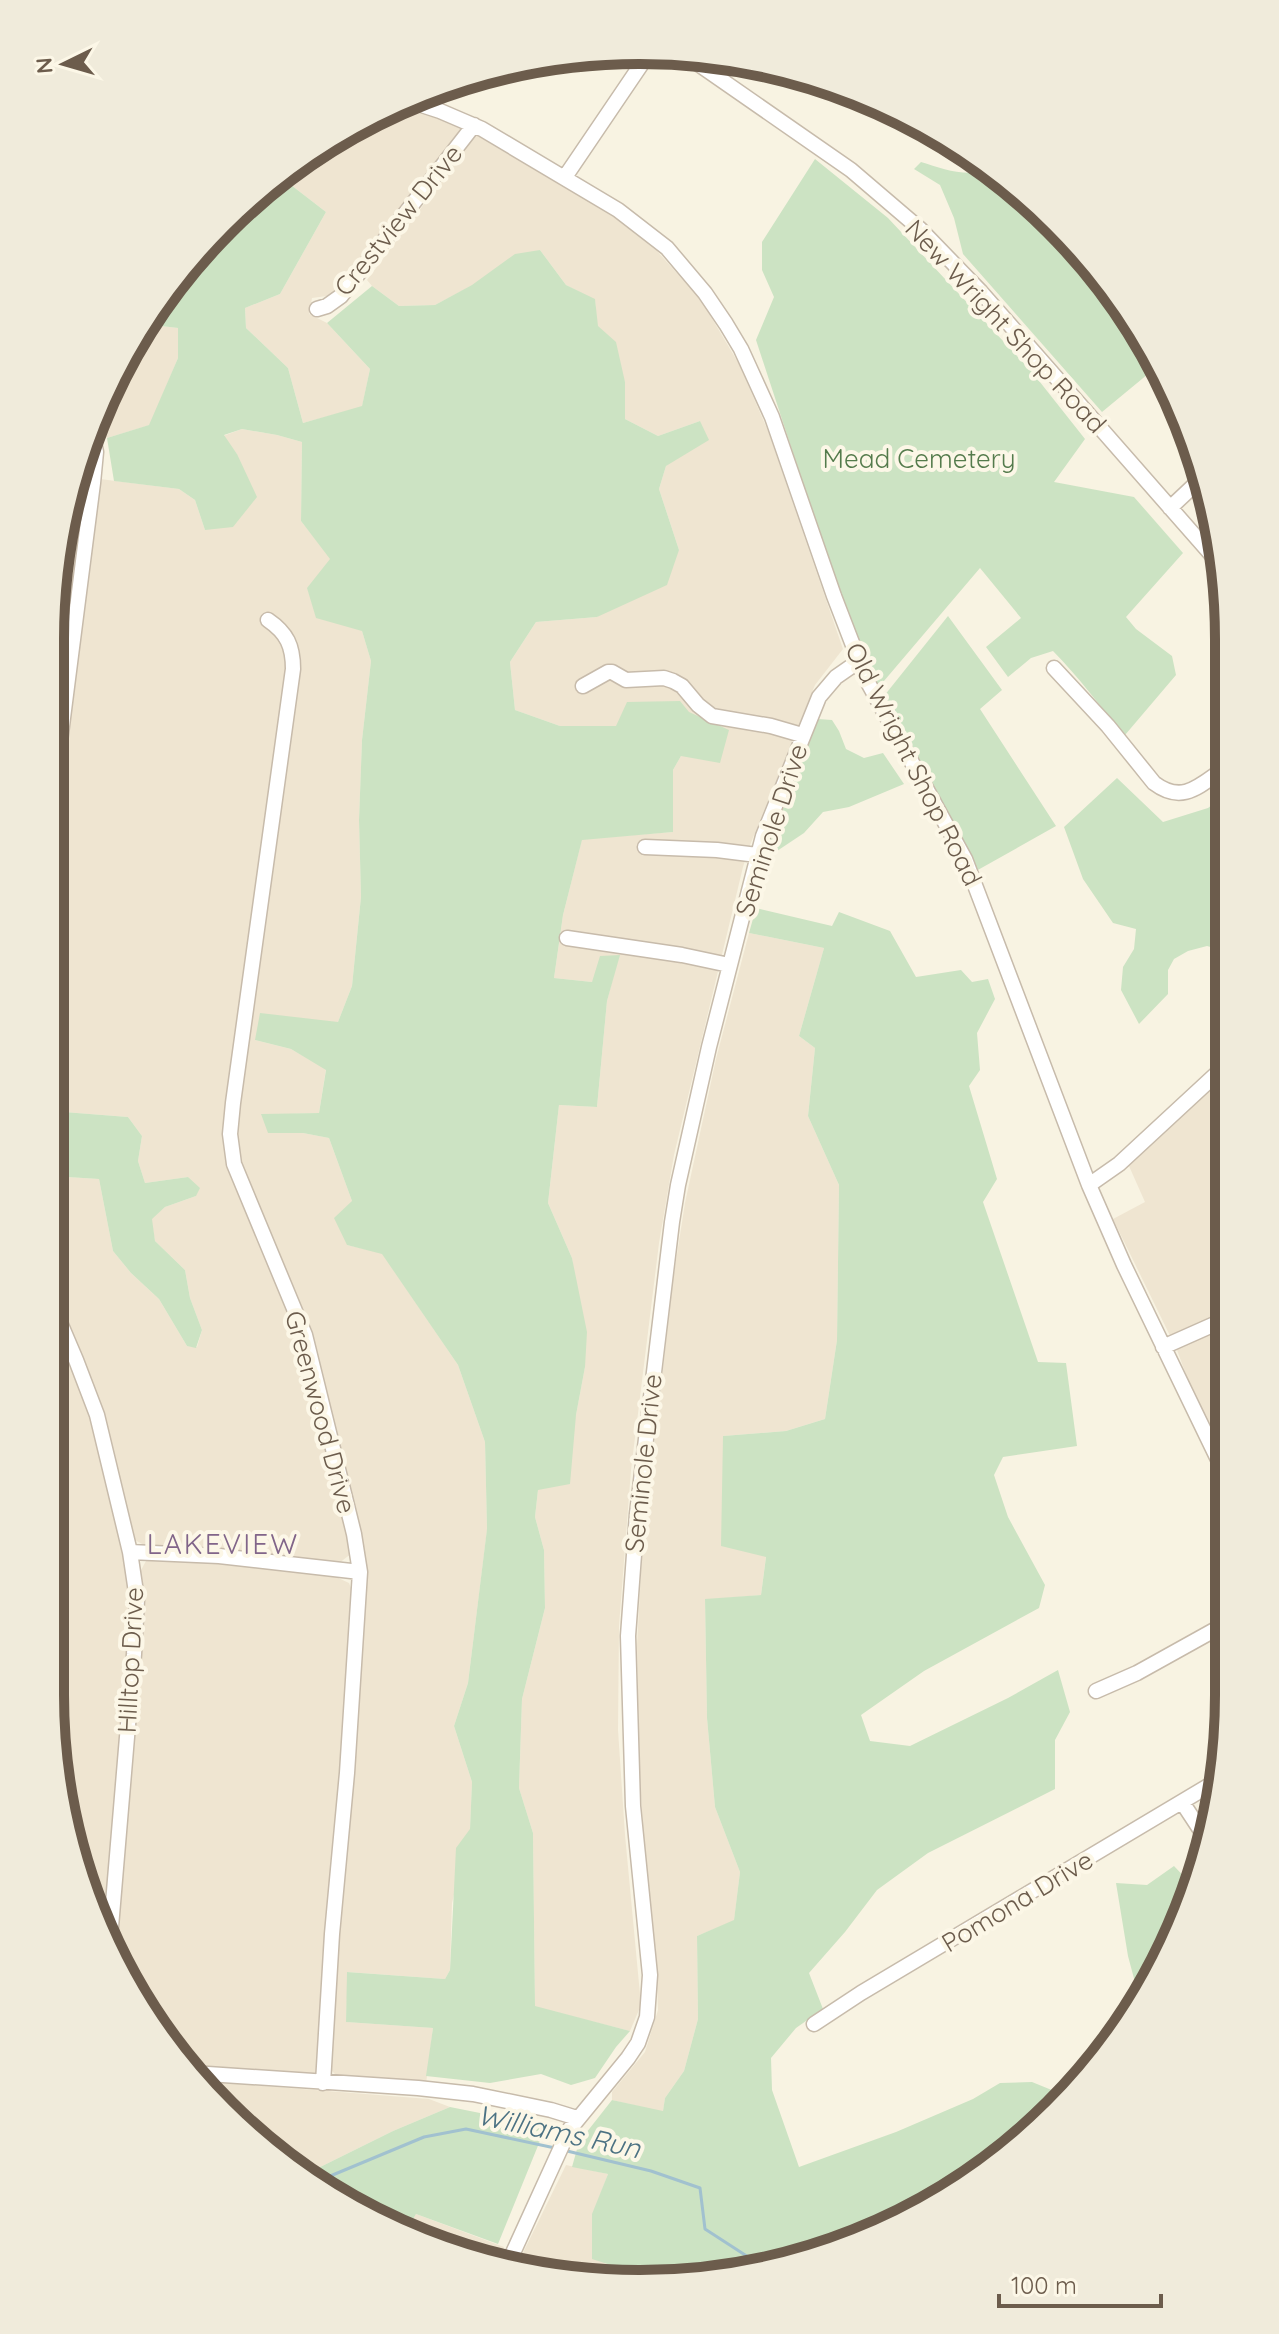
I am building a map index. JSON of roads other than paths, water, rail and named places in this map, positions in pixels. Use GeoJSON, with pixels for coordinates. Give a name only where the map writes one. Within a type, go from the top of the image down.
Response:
{"type":"FeatureCollection","features":[{"type":"Feature","properties":{"kind":"street"},"geometry":{"type":"LineString","coordinates":[[565,177],[642,64]]}},
{"type":"Feature","properties":{"kind":"street","name":"New Wright Shop Road"},"geometry":{"type":"LineString","coordinates":[[704,68],[826,151],[920,229],[981,292],[1208,551]]}},
{"type":"Feature","properties":{"kind":"street","name":"Old Wright Shop Road"},"geometry":{"type":"LineString","coordinates":[[425,106],[474,125],[565,177],[649,232],[667,248],[705,293],[741,349],[772,417],[859,661],[965,859],[1089,1185],[1215,1453]]}},
{"type":"Feature","properties":{"kind":"street","name":"Crestview Drive"},"geometry":{"type":"LineString","coordinates":[[317,309],[341,296],[474,125]]}},
{"type":"Feature","properties":{"kind":"street"},"geometry":{"type":"LineString","coordinates":[[64,710],[96,452]]}},
{"type":"Feature","properties":{"kind":"street"},"geometry":{"type":"LineString","coordinates":[[1170,508],[1193,486]]}},
{"type":"Feature","properties":{"kind":"street","name":"Greenwood Drive"},"geometry":{"type":"LineString","coordinates":[[268,620],[286,635],[293,669],[235,1088],[231,1149],[234,1164],[305,1335],[360,1572],[323,2083]]}},
{"type":"Feature","properties":{"kind":"street","name":"Seminole Drive"},"geometry":{"type":"LineString","coordinates":[[512,2255],[565,2137],[577,2118],[628,2058],[638,2043],[647,2017],[650,1975],[636,1849],[629,1699],[631,1577],[672,1222],[678,1185],[757,855],[819,697],[828,685],[859,661]]}},
{"type":"Feature","properties":{"kind":"street"},"geometry":{"type":"LineString","coordinates":[[1054,668],[1161,789],[1178,794],[1188,793],[1215,775]]}},
{"type":"Feature","properties":{"kind":"street"},"geometry":{"type":"LineString","coordinates":[[583,686],[608,672],[634,681],[664,678],[682,686],[712,716],[771,726],[802,735]]}},
{"type":"Feature","properties":{"kind":"street"},"geometry":{"type":"LineString","coordinates":[[645,847],[757,855]]}},
{"type":"Feature","properties":{"kind":"street"},"geometry":{"type":"LineString","coordinates":[[567,938],[729,965]]}},
{"type":"Feature","properties":{"kind":"street"},"geometry":{"type":"LineString","coordinates":[[1089,1185],[1119,1164],[1215,1075]]}},
{"type":"Feature","properties":{"kind":"street"},"geometry":{"type":"LineString","coordinates":[[1163,1347],[1215,1324]]}},
{"type":"Feature","properties":{"kind":"street","name":"Hilltop Drive"},"geometry":{"type":"LineString","coordinates":[[64,1332],[97,1415],[130,1552],[137,1599],[111,1923]]}},
{"type":"Feature","properties":{"kind":"street"},"geometry":{"type":"LineString","coordinates":[[130,1552],[219,1556],[360,1572]]}},
{"type":"Feature","properties":{"kind":"street"},"geometry":{"type":"LineString","coordinates":[[1096,1691],[1137,1673],[1215,1630]]}},
{"type":"Feature","properties":{"kind":"street","name":"Pomona Drive"},"geometry":{"type":"LineString","coordinates":[[814,2024],[1207,1787]]}},
{"type":"Feature","properties":{"kind":"street"},"geometry":{"type":"LineString","coordinates":[[1182,1802],[1199,1828]]}},
{"type":"Feature","properties":{"kind":"street"},"geometry":{"type":"LineString","coordinates":[[207,2074],[473,2094],[577,2118]]}},
{"type":"Feature","properties":{"kind":"waterway","name":"Williams Run"},"geometry":{"type":"LineString","coordinates":[[327,2177],[424,2137],[466,2129],[555,2148]]}},
{"type":"Feature","properties":{"kind":"waterway","name":"Williams Run"},"geometry":{"type":"LineString","coordinates":[[567,2151],[651,2171],[700,2188],[705,2229],[751,2259]]}},
{"type":"Feature","properties":{"kind":"district","name":"LAKEVIEW"},"geometry":{"type":"Point","coordinates":[223,1543]}},
{"type":"Feature","properties":{"kind":"park label","name":"Mead Cemetery"},"geometry":{"type":"Point","coordinates":[919,458]}}]}
